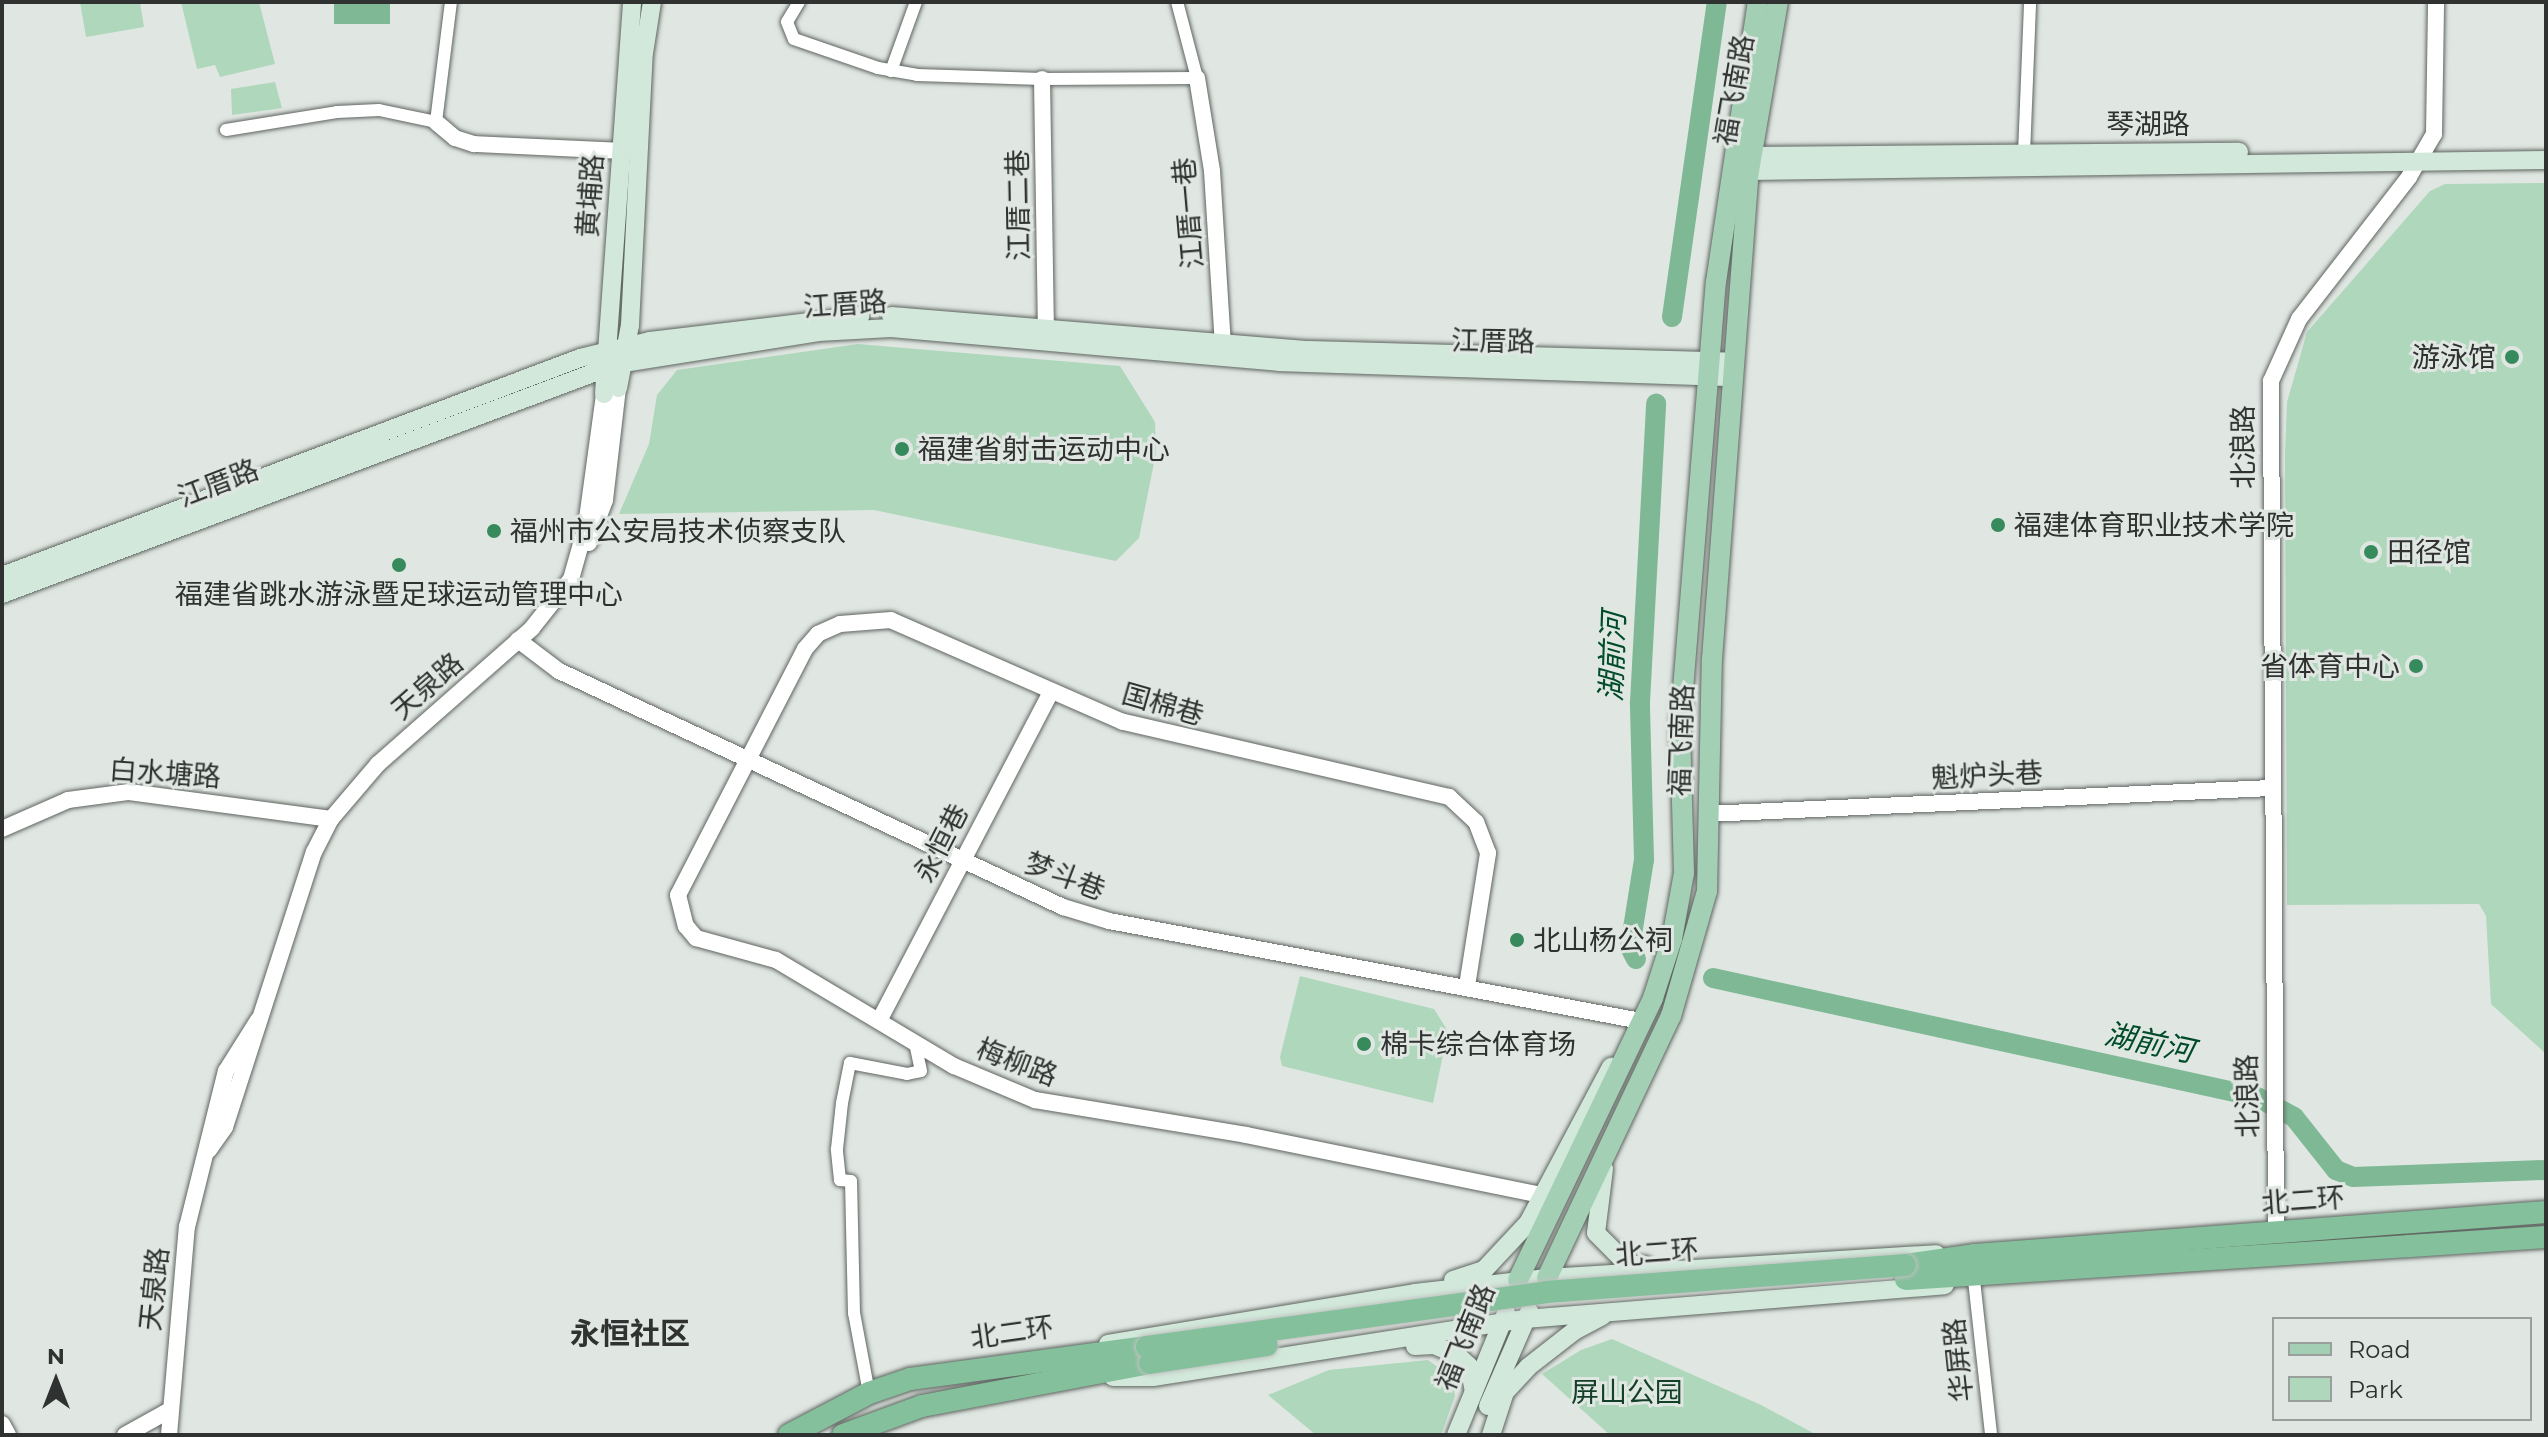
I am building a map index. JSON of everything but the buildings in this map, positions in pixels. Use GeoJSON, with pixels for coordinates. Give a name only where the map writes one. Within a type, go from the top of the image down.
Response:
{"type":"FeatureCollection","features":[{"type":"Feature","properties":{"kind":"highway","name":"北二环"},"geometry":{"type":"LineString","coordinates":[[1906,1272],[1975,1255],[2546,1212]]}},
{"type":"Feature","properties":{"kind":"highway","name":"北二环"},"geometry":{"type":"LineString","coordinates":[[789,1435],[869,1393],[910,1379],[1074,1353],[1149,1355],[1548,1306],[1906,1272],[1999,1276],[2546,1237]]}},
{"type":"Feature","properties":{"kind":"highway","name":"北二环"},"geometry":{"type":"LineString","coordinates":[[843,1435],[922,1406],[1086,1377],[1149,1355]]}},
{"type":"Feature","properties":{"kind":"main road","name":"黄埔路"},"geometry":{"type":"LineString","coordinates":[[616,356],[621,151],[632,2]]}},
{"type":"Feature","properties":{"kind":"main road","name":"黄埔路"},"geometry":{"type":"LineString","coordinates":[[611,391],[644,53],[652,2]]}},
{"type":"Feature","properties":{"kind":"main road","name":"福飞南路"},"geometry":{"type":"LineString","coordinates":[[1456,1435],[1518,1280],[1641,1021],[1672,939],[1684,873],[1680,727],[1724,200],[1758,2]]}},
{"type":"Feature","properties":{"kind":"main road","name":"福飞南路"},"geometry":{"type":"LineString","coordinates":[[1478,1435],[1525,1319],[1607,1159],[1682,989],[1707,891],[1712,659],[1750,163],[1778,2]]}},
{"type":"Feature","properties":{"kind":"main road","name":"琴湖路"},"geometry":{"type":"LineString","coordinates":[[1750,163],[2024,154],[2423,156],[2546,150]]}},
{"type":"Feature","properties":{"kind":"main road"},"geometry":{"type":"LineString","coordinates":[[1750,163],[2423,156],[2546,160]]}},
{"type":"Feature","properties":{"kind":"main road","name":"江厝路"},"geometry":{"type":"LineString","coordinates":[[2,576],[616,356],[841,317],[927,318],[1223,344],[1734,369]]}},
{"type":"Feature","properties":{"kind":"main road","name":"江厝路"},"geometry":{"type":"LineString","coordinates":[[2,594],[616,356],[872,327],[1293,362],[1710,368]]}},
{"type":"Feature","properties":{"kind":"main road"},"geometry":{"type":"LineString","coordinates":[[1415,1293],[1484,1270],[1545,1196],[1582,1117],[1641,1021]]}},
{"type":"Feature","properties":{"kind":"main road"},"geometry":{"type":"LineString","coordinates":[[1607,1159],[1596,1206],[1596,1233],[1628,1265],[1736,1267]]}},
{"type":"Feature","properties":{"kind":"main road"},"geometry":{"type":"LineString","coordinates":[[1074,1353],[1145,1334],[1415,1293],[1547,1278],[1904,1253],[1975,1255]]}},
{"type":"Feature","properties":{"kind":"main road"},"geometry":{"type":"LineString","coordinates":[[1669,1271],[1672,1308]]}},
{"type":"Feature","properties":{"kind":"main road"},"geometry":{"type":"LineString","coordinates":[[1086,1377],[1153,1377],[1525,1319],[1906,1292],[1999,1276]]}},
{"type":"Feature","properties":{"kind":"main road"},"geometry":{"type":"LineString","coordinates":[[1351,1303],[1359,1344]]}},
{"type":"Feature","properties":{"kind":"main road"},"geometry":{"type":"LineString","coordinates":[[1491,1435],[1505,1392],[1528,1367],[1574,1331],[1610,1312]]}},
{"type":"Feature","properties":{"kind":"main road"},"geometry":{"type":"LineString","coordinates":[[1274,1357],[1286,1363],[1434,1345],[1469,1366],[1474,1391]]}},
{"type":"Feature","properties":{"kind":"street"},"geometry":{"type":"LineString","coordinates":[[436,122],[451,2]]}},
{"type":"Feature","properties":{"kind":"street"},"geometry":{"type":"LineString","coordinates":[[799,2],[787,22],[794,39],[891,71],[1042,79],[1197,78],[1177,2]]}},
{"type":"Feature","properties":{"kind":"street"},"geometry":{"type":"LineString","coordinates":[[891,71],[916,2]]}},
{"type":"Feature","properties":{"kind":"street"},"geometry":{"type":"LineString","coordinates":[[2024,154],[2030,2]]}},
{"type":"Feature","properties":{"kind":"street","name":"北浪路"},"geometry":{"type":"LineString","coordinates":[[2276,1233],[2268,425],[2273,370],[2308,306],[2423,156],[2434,134],[2436,2]]}},
{"type":"Feature","properties":{"kind":"street","name":"江厝一巷"},"geometry":{"type":"LineString","coordinates":[[1197,78],[1214,187],[1223,344]]}},
{"type":"Feature","properties":{"kind":"street","name":"江厝二巷"},"geometry":{"type":"LineString","coordinates":[[1042,79],[1046,330]]}},
{"type":"Feature","properties":{"kind":"street"},"geometry":{"type":"LineString","coordinates":[[226,130],[337,112],[379,110],[436,122],[455,138],[474,144],[621,151]]}},
{"type":"Feature","properties":{"kind":"street","name":"天泉路"},"geometry":{"type":"LineString","coordinates":[[169,1435],[180,1269],[209,1150],[225,1127],[314,852],[331,819],[378,764],[518,640],[564,590],[580,558],[611,391]]}},
{"type":"Feature","properties":{"kind":"street","name":"国棉巷"},"geometry":{"type":"LineString","coordinates":[[746,757],[805,649],[818,634],[864,619],[891,620],[1123,722],[1189,740],[1383,779],[1449,797],[1476,822],[1488,853],[1467,986]]}},
{"type":"Feature","properties":{"kind":"street","name":"梦斗巷"},"geometry":{"type":"LineString","coordinates":[[518,640],[559,671],[1044,900],[1109,921],[1641,1021]]}},
{"type":"Feature","properties":{"kind":"street","name":"永恒巷"},"geometry":{"type":"LineString","coordinates":[[880,1019],[1051,692]]}},
{"type":"Feature","properties":{"kind":"street","name":"梅柳路"},"geometry":{"type":"LineString","coordinates":[[746,757],[681,885],[679,908],[686,926],[712,945],[776,960],[965,1072],[1035,1100],[1246,1135],[1545,1196]]}},
{"type":"Feature","properties":{"kind":"street","name":"魁炉头巷"},"geometry":{"type":"LineString","coordinates":[[1707,814],[2270,788]]}},
{"type":"Feature","properties":{"kind":"street","name":"白水塘路"},"geometry":{"type":"LineString","coordinates":[[2,829],[68,800],[129,792],[331,819]]}},
{"type":"Feature","properties":{"kind":"street"},"geometry":{"type":"LineString","coordinates":[[869,1393],[854,1313],[851,1181],[840,1180],[837,1149],[842,1103],[850,1063],[907,1074],[921,1071],[915,1042]]}},
{"type":"Feature","properties":{"kind":"street","name":"华屏路"},"geometry":{"type":"LineString","coordinates":[[1974,1280],[1991,1435]]}},
{"type":"Feature","properties":{"kind":"street"},"geometry":{"type":"LineString","coordinates":[[125,1435],[170,1410]]}},
{"type":"Feature","properties":{"kind":"street"},"geometry":{"type":"LineString","coordinates":[[2,1424],[8,1435]]}},
{"type":"Feature","properties":{"kind":"green space"},"geometry":{"type":"Polygon","coordinates":[[[80,2],[140,2],[144,27],[86,37],[80,2]]]}},
{"type":"Feature","properties":{"kind":"green space"},"geometry":{"type":"Polygon","coordinates":[[[181,2],[259,2],[275,64],[220,77],[215,65],[197,69],[181,2]]]}},
{"type":"Feature","properties":{"kind":"green space"},"geometry":{"type":"Polygon","coordinates":[[[275,82],[282,108],[232,115],[231,89],[275,82]]]}},
{"type":"Feature","properties":{"kind":"green space","name":"省体育中心"},"geometry":{"type":"Polygon","coordinates":[[[2546,183],[2546,1054],[2491,1004],[2486,916],[2479,904],[2287,905],[2285,456],[2287,402],[2307,332],[2430,191],[2445,184],[2546,183]]]}},
{"type":"Feature","properties":{"kind":"green space","name":"福建省射击运动中心"},"geometry":{"type":"Polygon","coordinates":[[[858,344],[1120,366],[1155,422],[1156,453],[1139,538],[1116,561],[874,510],[619,514],[649,444],[657,395],[677,370],[858,344]]]}},
{"type":"Feature","properties":{"kind":"green space","name":"棉卡综合体育场"},"geometry":{"type":"Polygon","coordinates":[[[1300,976],[1434,1009],[1448,1031],[1433,1103],[1282,1066],[1280,1057],[1300,976]]]}},
{"type":"Feature","properties":{"kind":"green space","name":"屏山公园"},"geometry":{"type":"Polygon","coordinates":[[[1612,1339],[1761,1405],[1817,1435],[1610,1435],[1542,1374],[1581,1350],[1612,1339]]]}},
{"type":"Feature","properties":{"kind":"green space"},"geometry":{"type":"Polygon","coordinates":[[[1428,1360],[1453,1378],[1455,1396],[1441,1435],[1316,1435],[1268,1395],[1329,1370],[1428,1360]]]}},
{"type":"Feature","properties":{"kind":"shaded area"},"geometry":{"type":"Polygon","coordinates":[[[334,2],[390,2],[390,24],[334,24],[334,2]]]}},
{"type":"Feature","properties":{"kind":"waterway","name":"湖前河"},"geometry":{"type":"LineString","coordinates":[[1672,317],[1717,2]]}},
{"type":"Feature","properties":{"kind":"waterway","name":"湖前河"},"geometry":{"type":"LineString","coordinates":[[1636,959],[1630,947],[1644,860],[1640,702],[1656,403]]}},
{"type":"Feature","properties":{"kind":"waterway","name":"湖前河"},"geometry":{"type":"LineString","coordinates":[[1713,978],[2257,1097],[2294,1117],[2336,1170],[2353,1177],[2546,1170]]}},
{"type":"Feature","properties":{"kind":"place","name":"游泳馆"},"geometry":{"type":"Point","coordinates":[2512,357]}},
{"type":"Feature","properties":{"kind":"place","name":"福建省射击运动中心"},"geometry":{"type":"Point","coordinates":[902,449]}},
{"type":"Feature","properties":{"kind":"place","name":"福建体育职业技术学院"},"geometry":{"type":"Point","coordinates":[1998,525]}},
{"type":"Feature","properties":{"kind":"place","name":"福州市公安局技术侦察支队"},"geometry":{"type":"Point","coordinates":[494,531]}},
{"type":"Feature","properties":{"kind":"place","name":"田径馆"},"geometry":{"type":"Point","coordinates":[2371,552]}},
{"type":"Feature","properties":{"kind":"place","name":"福建省跳水游泳暨足球运动管理中心"},"geometry":{"type":"Point","coordinates":[399,565]}},
{"type":"Feature","properties":{"kind":"place","name":"省体育中心"},"geometry":{"type":"Point","coordinates":[2416,666]}},
{"type":"Feature","properties":{"kind":"place","name":"北山杨公祠"},"geometry":{"type":"Point","coordinates":[1517,940]}},
{"type":"Feature","properties":{"kind":"place","name":"棉卡综合体育场"},"geometry":{"type":"Point","coordinates":[1364,1044]}},
{"type":"Feature","properties":{"kind":"district","name":"永恒社区"},"geometry":{"type":"Point","coordinates":[630,1334]}}]}
